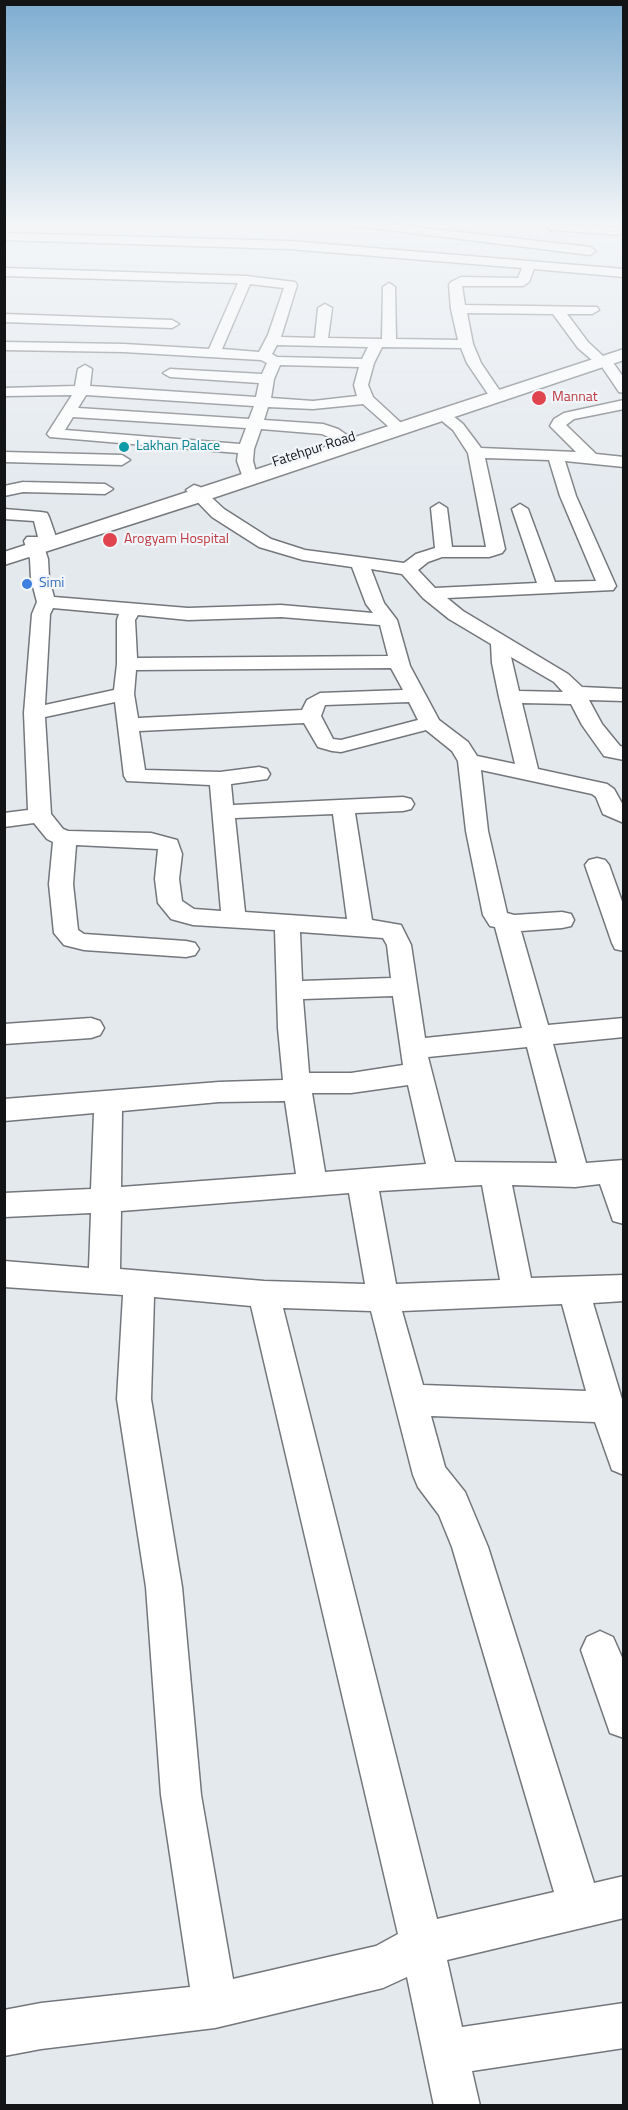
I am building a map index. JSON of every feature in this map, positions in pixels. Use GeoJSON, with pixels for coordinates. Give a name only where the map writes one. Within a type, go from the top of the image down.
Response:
{"type":"FeatureCollection","features":[{"type":"Feature","properties":{"kind":"street"},"geometry":{"type":"LineString","coordinates":[[73,320],[172,324]]}},
{"type":"Feature","properties":{"kind":"street"},"geometry":{"type":"LineString","coordinates":[[214,353],[228,320]]}},
{"type":"Feature","properties":{"kind":"street"},"geometry":{"type":"LineString","coordinates":[[248,472],[245,461],[246,449],[263,401],[272,341],[279,320]]}},
{"type":"Feature","properties":{"kind":"street"},"geometry":{"type":"LineString","coordinates":[[321,342],[324,320]]}},
{"type":"Feature","properties":{"kind":"street"},"geometry":{"type":"LineString","coordinates":[[385,320],[383,342],[367,363],[361,385],[366,399],[394,424]]}},
{"type":"Feature","properties":{"kind":"street"},"geometry":{"type":"LineString","coordinates":[[461,320],[466,344],[474,363],[493,391]]}},
{"type":"Feature","properties":{"kind":"street"},"geometry":{"type":"LineString","coordinates":[[565,320],[583,345],[600,359],[624,389]]}},
{"type":"Feature","properties":{"kind":"street"},"geometry":{"type":"LineString","coordinates":[[272,341],[466,344]]}},
{"type":"Feature","properties":{"kind":"street"},"geometry":{"type":"LineString","coordinates":[[4,346],[214,353],[367,363]]}},
{"type":"Feature","properties":{"kind":"street"},"geometry":{"type":"LineString","coordinates":[[95,348],[91,371],[55,434],[246,449]]}},
{"type":"Feature","properties":{"kind":"street","name":"Fatehpur Road"},"geometry":{"type":"LineString","coordinates":[[197,493],[248,472],[465,403],[493,391],[600,359],[624,349]]}},
{"type":"Feature","properties":{"kind":"street"},"geometry":{"type":"LineString","coordinates":[[141,417],[157,394],[165,376],[183,352]]}},
{"type":"Feature","properties":{"kind":"street"},"geometry":{"type":"LineString","coordinates":[[4,550],[38,542],[197,493],[442,414],[465,403],[600,359],[624,354]]}},
{"type":"Feature","properties":{"kind":"street"},"geometry":{"type":"LineString","coordinates":[[165,376],[267,379]]}},
{"type":"Feature","properties":{"kind":"street"},"geometry":{"type":"LineString","coordinates":[[4,392],[82,390],[313,405],[366,399]]}},
{"type":"Feature","properties":{"kind":"street"},"geometry":{"type":"LineString","coordinates":[[591,458],[561,430],[558,426],[559,422],[568,416],[624,404]]}},
{"type":"Feature","properties":{"kind":"street"},"geometry":{"type":"LineString","coordinates":[[69,412],[328,430],[346,440]]}},
{"type":"Feature","properties":{"kind":"street"},"geometry":{"type":"LineString","coordinates":[[197,493],[235,526],[265,543],[303,555],[408,569],[428,555],[444,552],[489,552],[496,549],[476,453],[458,427],[442,414]]}},
{"type":"Feature","properties":{"kind":"street"},"geometry":{"type":"LineString","coordinates":[[476,453],[555,455],[624,462]]}},
{"type":"Feature","properties":{"kind":"street"},"geometry":{"type":"LineString","coordinates":[[430,594],[607,586],[572,506],[555,455]]}},
{"type":"Feature","properties":{"kind":"street"},"geometry":{"type":"LineString","coordinates":[[4,457],[122,460]]}},
{"type":"Feature","properties":{"kind":"street"},"geometry":{"type":"LineString","coordinates":[[4,491],[23,487],[105,489]]}},
{"type":"Feature","properties":{"kind":"street"},"geometry":{"type":"LineString","coordinates":[[48,488],[40,507],[38,542],[46,602],[41,614],[34,712],[40,815],[55,834],[65,838],[150,840],[169,845],[167,879],[170,903],[180,913],[193,917],[392,931],[397,937],[416,1061],[444,1174]]}},
{"type":"Feature","properties":{"kind":"street"},"geometry":{"type":"LineString","coordinates":[[439,508],[444,552]]}},
{"type":"Feature","properties":{"kind":"street"},"geometry":{"type":"LineString","coordinates":[[520,509],[548,587]]}},
{"type":"Feature","properties":{"kind":"street"},"geometry":{"type":"LineString","coordinates":[[4,514],[40,517]]}},
{"type":"Feature","properties":{"kind":"street"},"geometry":{"type":"LineString","coordinates":[[4,559],[38,542]]}},
{"type":"Feature","properties":{"kind":"street"},"geometry":{"type":"LineString","coordinates":[[360,564],[375,604],[388,620],[398,662],[430,723],[460,747],[470,761],[477,831],[495,915],[499,920],[506,921],[562,920]]}},
{"type":"Feature","properties":{"kind":"street"},"geometry":{"type":"LineString","coordinates":[[408,569],[430,594],[456,615],[561,678],[578,696],[592,725],[618,752],[599,789]]}},
{"type":"Feature","properties":{"kind":"street"},"geometry":{"type":"LineString","coordinates":[[601,570],[624,569]]}},
{"type":"Feature","properties":{"kind":"street"},"geometry":{"type":"LineString","coordinates":[[46,602],[188,614],[280,611],[388,620]]}},
{"type":"Feature","properties":{"kind":"street"},"geometry":{"type":"LineString","coordinates":[[131,609],[126,620],[127,664],[124,694],[135,776],[220,779],[259,774]]}},
{"type":"Feature","properties":{"kind":"street"},"geometry":{"type":"LineString","coordinates":[[501,642],[502,663],[509,697],[528,773]]}},
{"type":"Feature","properties":{"kind":"street"},"geometry":{"type":"LineString","coordinates":[[127,664],[398,662]]}},
{"type":"Feature","properties":{"kind":"street"},"geometry":{"type":"LineString","coordinates":[[34,712],[124,694]]}},
{"type":"Feature","properties":{"kind":"street"},"geometry":{"type":"LineString","coordinates":[[509,697],[624,695]]}},
{"type":"Feature","properties":{"kind":"street"},"geometry":{"type":"LineString","coordinates":[[415,696],[320,699],[314,704],[311,716],[325,743],[341,746],[430,723]]}},
{"type":"Feature","properties":{"kind":"street"},"geometry":{"type":"LineString","coordinates":[[129,725],[311,716]]}},
{"type":"Feature","properties":{"kind":"street"},"geometry":{"type":"LineString","coordinates":[[470,761],[599,789],[606,794],[611,809],[624,816]]}},
{"type":"Feature","properties":{"kind":"street"},"geometry":{"type":"LineString","coordinates":[[220,779],[234,919]]}},
{"type":"Feature","properties":{"kind":"street"},"geometry":{"type":"LineString","coordinates":[[223,812],[403,804]]}},
{"type":"Feature","properties":{"kind":"street"},"geometry":{"type":"LineString","coordinates":[[343,807],[361,928]]}},
{"type":"Feature","properties":{"kind":"street"},"geometry":{"type":"LineString","coordinates":[[4,820],[40,815]]}},
{"type":"Feature","properties":{"kind":"street"},"geometry":{"type":"LineString","coordinates":[[65,838],[61,884],[66,933],[73,939],[84,942],[186,949]]}},
{"type":"Feature","properties":{"kind":"street"},"geometry":{"type":"LineString","coordinates":[[597,865],[624,943]]}},
{"type":"Feature","properties":{"kind":"street"},"geometry":{"type":"LineString","coordinates":[[506,921],[539,1035],[575,1175]]}},
{"type":"Feature","properties":{"kind":"street"},"geometry":{"type":"LineString","coordinates":[[287,922],[297,1087],[312,1185]]}},
{"type":"Feature","properties":{"kind":"street"},"geometry":{"type":"LineString","coordinates":[[290,990],[405,987]]}},
{"type":"Feature","properties":{"kind":"street"},"geometry":{"type":"LineString","coordinates":[[4,1110],[219,1092],[292,1090],[306,1083],[351,1083],[416,1061],[539,1035],[624,1027]]}},
{"type":"Feature","properties":{"kind":"street"},"geometry":{"type":"LineString","coordinates":[[4,1034],[91,1028]]}},
{"type":"Feature","properties":{"kind":"street"},"geometry":{"type":"LineString","coordinates":[[108,1102],[105,1201],[122,1282],[134,1399],[164,1587],[181,1795],[215,2006]]}},
{"type":"Feature","properties":{"kind":"street"},"geometry":{"type":"LineString","coordinates":[[4,1205],[105,1201],[444,1174],[575,1175],[617,1172],[624,1212]]}},
{"type":"Feature","properties":{"kind":"street"},"geometry":{"type":"LineString","coordinates":[[495,1175],[518,1292]]}},
{"type":"Feature","properties":{"kind":"street"},"geometry":{"type":"LineString","coordinates":[[362,1181],[383,1298],[430,1475],[452,1504],[471,1547],[580,1907]]}},
{"type":"Feature","properties":{"kind":"street"},"geometry":{"type":"LineString","coordinates":[[4,1274],[264,1294],[383,1298],[624,1288]]}},
{"type":"Feature","properties":{"kind":"street"},"geometry":{"type":"LineString","coordinates":[[574,1290],[624,1459]]}},
{"type":"Feature","properties":{"kind":"street"},"geometry":{"type":"LineString","coordinates":[[264,1294],[422,1944],[457,2106]]}},
{"type":"Feature","properties":{"kind":"street"},"geometry":{"type":"LineString","coordinates":[[410,1400],[607,1407]]}},
{"type":"Feature","properties":{"kind":"street"},"geometry":{"type":"LineString","coordinates":[[600,1650],[624,1719]]}},
{"type":"Feature","properties":{"kind":"street"},"geometry":{"type":"LineString","coordinates":[[4,2033],[41,2026],[215,2006],[383,1966],[422,1944],[624,1897]]}},
{"type":"Feature","properties":{"kind":"street"},"geometry":{"type":"LineString","coordinates":[[445,2052],[621,2033]]}},
{"type":"Feature","properties":{"kind":"place","name":"Mannat"},"geometry":{"type":"Point","coordinates":[539,398]}},
{"type":"Feature","properties":{"kind":"place","name":"Lakhan Palace"},"geometry":{"type":"Point","coordinates":[124,447]}},
{"type":"Feature","properties":{"kind":"place","name":"Arogyam Hospital"},"geometry":{"type":"Point","coordinates":[110,540]}},
{"type":"Feature","properties":{"kind":"place","name":"Simi"},"geometry":{"type":"Point","coordinates":[27,584]}}]}
